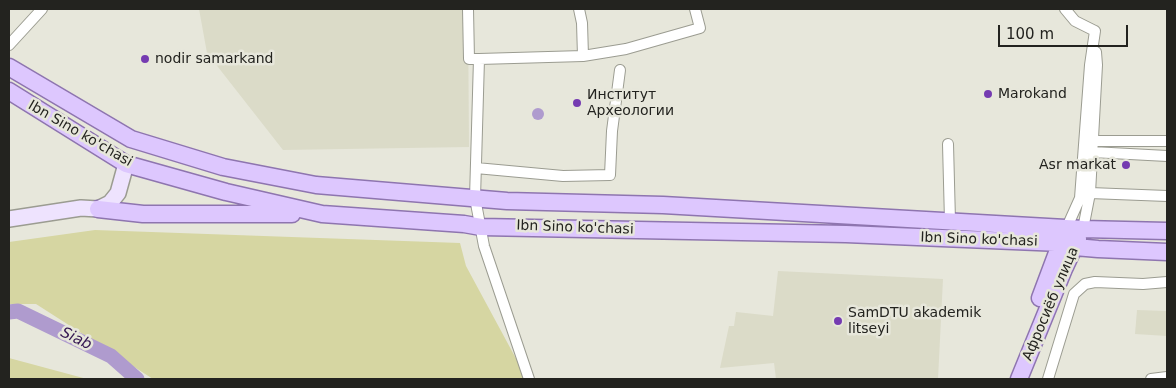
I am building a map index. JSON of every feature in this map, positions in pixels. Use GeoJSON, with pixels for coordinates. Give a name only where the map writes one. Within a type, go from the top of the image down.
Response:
{"type":"FeatureCollection","features":[{"type":"Feature","properties":{"kind":"main road","name":"Ibn Sino ko'chasi"},"geometry":{"type":"LineString","coordinates":[[9,68],[131,140],[222,167],[316,185],[516,201],[663,205],[1075,228],[1167,231]]}},
{"type":"Feature","properties":{"kind":"main road","name":"Ibn Sino ko'chasi"},"geometry":{"type":"LineString","coordinates":[[9,91],[126,164],[226,192],[322,214],[464,224],[480,227],[846,234],[1167,252]]}},
{"type":"Feature","properties":{"kind":"main road"},"geometry":{"type":"LineString","coordinates":[[126,164],[131,140]]}},
{"type":"Feature","properties":{"kind":"main road"},"geometry":{"type":"LineString","coordinates":[[98,210],[143,214],[322,214]]}},
{"type":"Feature","properties":{"kind":"main road","name":"Афросиёб улица"},"geometry":{"type":"LineString","coordinates":[[1009,379],[1075,228]]}},
{"type":"Feature","properties":{"kind":"main road","name":"Афросиёб улица"},"geometry":{"type":"LineString","coordinates":[[1019,379],[1064,270],[1068,245]]}},
{"type":"Feature","properties":{"kind":"street"},"geometry":{"type":"LineString","coordinates":[[9,45],[42,9]]}},
{"type":"Feature","properties":{"kind":"street"},"geometry":{"type":"LineString","coordinates":[[468,9],[469,59],[583,56],[626,50],[700,28],[695,9]]}},
{"type":"Feature","properties":{"kind":"street"},"geometry":{"type":"LineString","coordinates":[[579,9],[582,23],[583,56]]}},
{"type":"Feature","properties":{"kind":"street"},"geometry":{"type":"LineString","coordinates":[[1065,9],[1075,20],[1095,31]]}},
{"type":"Feature","properties":{"kind":"street"},"geometry":{"type":"LineString","coordinates":[[1075,228],[1090,193],[1097,65],[1095,31]]}},
{"type":"Feature","properties":{"kind":"street"},"geometry":{"type":"LineString","coordinates":[[1075,228],[1080,198],[1090,65],[1095,31]]}},
{"type":"Feature","properties":{"kind":"street"},"geometry":{"type":"LineString","coordinates":[[479,59],[475,198],[484,246],[529,379]]}},
{"type":"Feature","properties":{"kind":"street"},"geometry":{"type":"LineString","coordinates":[[476,168],[563,176],[610,175],[612,131],[620,70]]}},
{"type":"Feature","properties":{"kind":"street"},"geometry":{"type":"LineString","coordinates":[[1092,141],[1167,141]]}},
{"type":"Feature","properties":{"kind":"street"},"geometry":{"type":"LineString","coordinates":[[948,144],[950,221]]}},
{"type":"Feature","properties":{"kind":"street"},"geometry":{"type":"LineString","coordinates":[[1092,152],[1167,156]]}},
{"type":"Feature","properties":{"kind":"street"},"geometry":{"type":"LineString","coordinates":[[9,218],[81,208],[98,210],[110,203],[118,193],[126,164]]}},
{"type":"Feature","properties":{"kind":"street"},"geometry":{"type":"LineString","coordinates":[[1090,193],[1167,196]]}},
{"type":"Feature","properties":{"kind":"street"},"geometry":{"type":"LineString","coordinates":[[1048,379],[1074,294],[1086,284],[1095,282],[1143,284],[1167,282]]}},
{"type":"Feature","properties":{"kind":"street"},"geometry":{"type":"LineString","coordinates":[[1151,379],[1167,377]]}},
{"type":"Feature","properties":{"kind":"shaded area"},"geometry":{"type":"Polygon","coordinates":[[[199,9],[468,9],[469,147],[283,150],[207,53],[199,9]]]}},
{"type":"Feature","properties":{"kind":"shaded area"},"geometry":{"type":"Polygon","coordinates":[[[538,108],[544,114],[538,120],[532,114],[538,108]]]}},
{"type":"Feature","properties":{"kind":"shaded area","name":"SamDTU akademik litseyi"},"geometry":{"type":"Polygon","coordinates":[[[778,271],[943,279],[938,379],[776,379],[774,363],[720,368],[729,326],[734,326],[736,312],[773,316],[778,271]]]}},
{"type":"Feature","properties":{"kind":"shaded area"},"geometry":{"type":"Polygon","coordinates":[[[1137,310],[1167,311],[1167,336],[1135,334],[1137,310]]]}},
{"type":"Feature","properties":{"kind":"green space"},"geometry":{"type":"Polygon","coordinates":[[[95,230],[460,243],[466,266],[527,379],[153,379],[36,304],[9,304],[9,242],[95,230]]]}},
{"type":"Feature","properties":{"kind":"green space"},"geometry":{"type":"Polygon","coordinates":[[[9,358],[87,379],[9,379],[9,358]]]}},
{"type":"Feature","properties":{"kind":"waterway","name":"Siab"},"geometry":{"type":"LineString","coordinates":[[9,312],[18,311],[111,356],[137,379]]}},
{"type":"Feature","properties":{"kind":"place","name":"nodir samarkand"},"geometry":{"type":"Point","coordinates":[145,59]}},
{"type":"Feature","properties":{"kind":"place","name":"Marokand"},"geometry":{"type":"Point","coordinates":[988,94]}},
{"type":"Feature","properties":{"kind":"place","name":"Институт Археологии"},"geometry":{"type":"Point","coordinates":[577,103]}},
{"type":"Feature","properties":{"kind":"place","name":"Asr markat"},"geometry":{"type":"Point","coordinates":[1126,165]}},
{"type":"Feature","properties":{"kind":"place","name":"SamDTU akademik litseyi"},"geometry":{"type":"Point","coordinates":[838,321]}}]}
